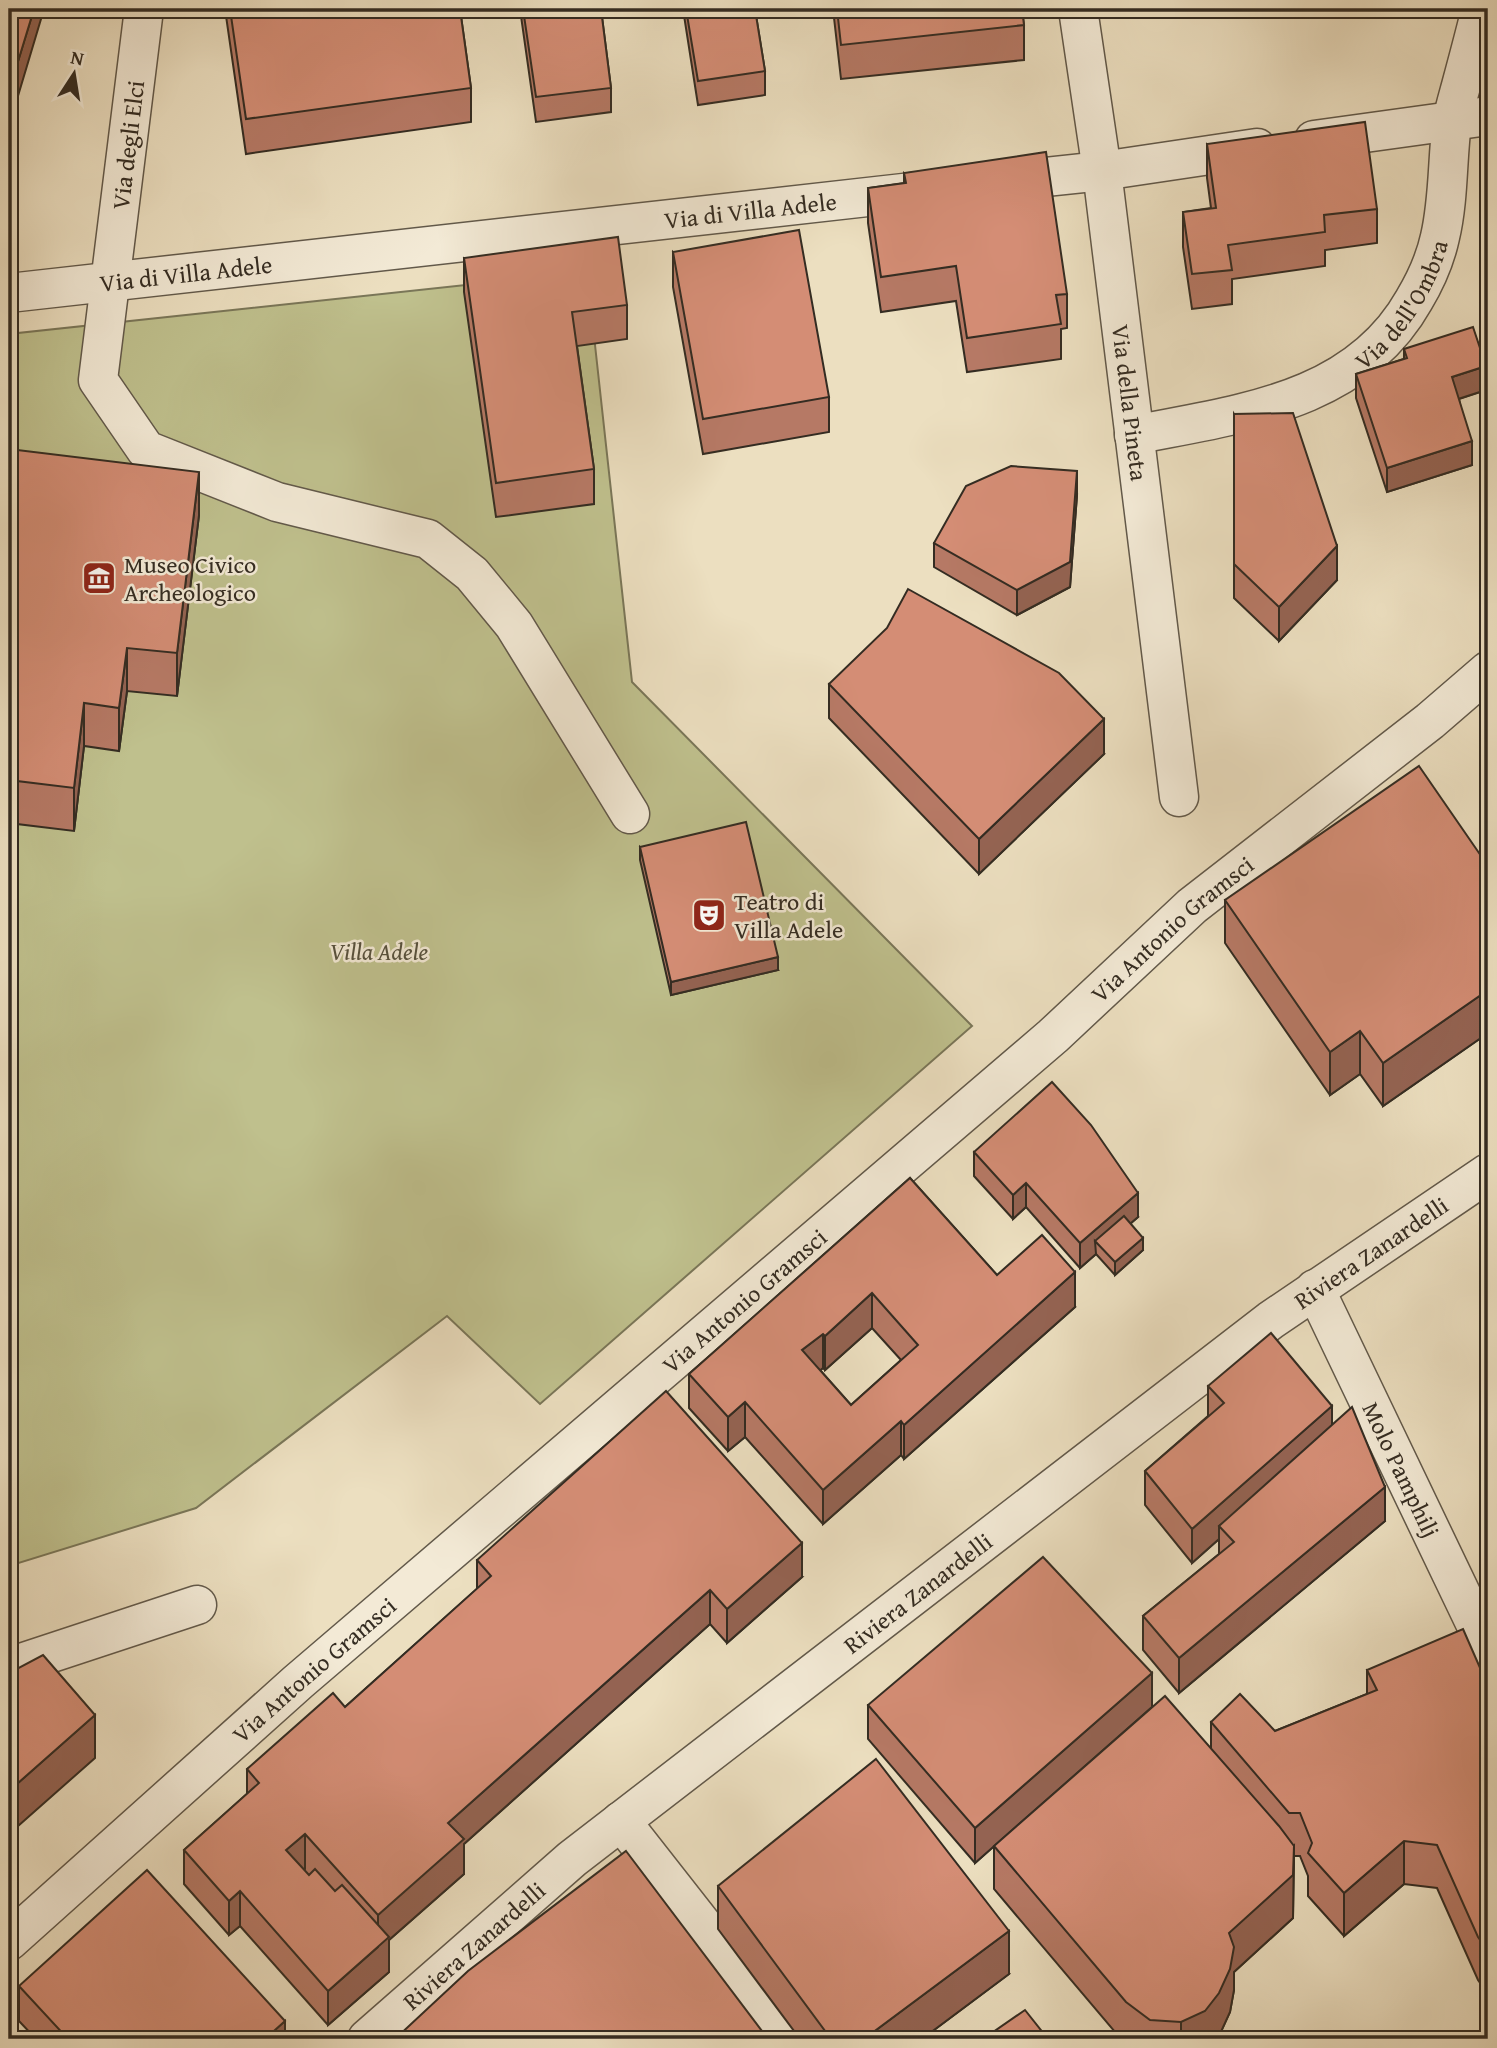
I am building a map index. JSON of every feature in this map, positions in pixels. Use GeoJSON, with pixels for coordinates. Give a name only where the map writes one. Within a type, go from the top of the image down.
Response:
{"type":"FeatureCollection","features":[{"type":"Feature","properties":{"kind":"street","name":"Via degli Elci"},"geometry":{"type":"LineString","coordinates":[[144,9],[98,380],[146,450],[277,502],[428,539],[472,574],[514,625],[630,814]]}},
{"type":"Feature","properties":{"kind":"street","name":"Via della Pineta"},"geometry":{"type":"LineString","coordinates":[[1078,9],[1101,171],[1179,797]]}},
{"type":"Feature","properties":{"kind":"street","name":"Via dell'Ombra"},"geometry":{"type":"LineString","coordinates":[[1134,435],[1254,411],[1287,401],[1318,387],[1369,357],[1398,326],[1428,277],[1440,239],[1449,192],[1470,118],[1481,9]]}},
{"type":"Feature","properties":{"kind":"street","name":"Via di Villa Adele"},"geometry":{"type":"LineString","coordinates":[[9,293],[1101,171],[1470,118]]}},
{"type":"Feature","properties":{"kind":"street","name":"Via Antonio Gramsci"},"geometry":{"type":"LineString","coordinates":[[9,1941],[308,1673],[1053,1036],[1192,905],[1430,721],[1488,671]]}},
{"type":"Feature","properties":{"kind":"street","name":"Riviera Zanardelli"},"geometry":{"type":"LineString","coordinates":[[367,2039],[572,1858],[1315,1289],[1488,1173]]}},
{"type":"Feature","properties":{"kind":"street","name":"Molo Pamphilj"},"geometry":{"type":"LineString","coordinates":[[1315,1289],[1488,1650]]}},
{"type":"Feature","properties":{"kind":"street"},"geometry":{"type":"LineString","coordinates":[[9,1667],[197,1605]]}},
{"type":"Feature","properties":{"kind":"street"},"geometry":{"type":"LineString","coordinates":[[621,1821],[792,2039]]}},
{"type":"Feature","properties":{"kind":"green space","name":"Villa Adele"},"geometry":{"type":"Polygon","coordinates":[[[587,272],[632,682],[972,1026],[540,1404],[447,1316],[196,1508],[9,1566],[9,334],[587,272]]]}},
{"type":"Feature","properties":{"kind":"building"},"geometry":{"type":"Polygon","coordinates":[[[9,9],[34,9],[9,91],[9,9]]]}},
{"type":"Feature","properties":{"kind":"building"},"geometry":{"type":"Polygon","coordinates":[[[230,9],[460,9],[471,88],[246,119],[230,9]]]}},
{"type":"Feature","properties":{"kind":"building"},"geometry":{"type":"Polygon","coordinates":[[[523,9],[601,9],[611,88],[536,97],[523,9]]]}},
{"type":"Feature","properties":{"kind":"building"},"geometry":{"type":"Polygon","coordinates":[[[686,9],[755,9],[765,71],[698,81],[686,9]]]}},
{"type":"Feature","properties":{"kind":"building"},"geometry":{"type":"Polygon","coordinates":[[[837,9],[1022,9],[1024,25],[841,45],[837,9]]]}},
{"type":"Feature","properties":{"kind":"building"},"geometry":{"type":"Polygon","coordinates":[[[1365,122],[1377,209],[1324,215],[1325,232],[1228,245],[1232,270],[1192,274],[1183,212],[1216,208],[1207,144],[1365,122]]]}},
{"type":"Feature","properties":{"kind":"building"},"geometry":{"type":"Polygon","coordinates":[[[1046,152],[1067,294],[1056,295],[1061,324],[967,338],[956,266],[881,277],[868,188],[906,183],[904,173],[1046,152]]]}},
{"type":"Feature","properties":{"kind":"building"},"geometry":{"type":"Polygon","coordinates":[[[799,230],[829,397],[703,419],[673,252],[799,230]]]}},
{"type":"Feature","properties":{"kind":"building"},"geometry":{"type":"Polygon","coordinates":[[[618,237],[627,305],[572,312],[594,469],[496,483],[464,258],[618,237]]]}},
{"type":"Feature","properties":{"kind":"building"},"geometry":{"type":"Polygon","coordinates":[[[1473,327],[1486,366],[1452,377],[1472,441],[1387,468],[1356,374],[1407,358],[1404,349],[1473,327]]]}},
{"type":"Feature","properties":{"kind":"building"},"geometry":{"type":"Polygon","coordinates":[[[1293,413],[1337,546],[1279,607],[1234,564],[1234,414],[1293,413]]]}},
{"type":"Feature","properties":{"kind":"building"},"geometry":{"type":"Polygon","coordinates":[[[9,449],[199,472],[177,653],[127,648],[119,708],[84,703],[74,788],[9,780],[9,449]]]}},
{"type":"Feature","properties":{"kind":"building"},"geometry":{"type":"Polygon","coordinates":[[[1011,466],[1077,471],[1070,562],[1017,590],[934,543],[966,486],[1011,466]]]}},
{"type":"Feature","properties":{"kind":"building"},"geometry":{"type":"Polygon","coordinates":[[[908,589],[1059,673],[1104,719],[979,839],[829,684],[887,628],[908,589]]]}},
{"type":"Feature","properties":{"kind":"building"},"geometry":{"type":"Polygon","coordinates":[[[1419,766],[1488,866],[1488,990],[1383,1063],[1360,1031],[1330,1052],[1225,900],[1419,766]]]}},
{"type":"Feature","properties":{"kind":"building","name":"Teatro di Villa Adele"},"geometry":{"type":"Polygon","coordinates":[[[746,822],[778,957],[671,982],[640,847],[746,822]]]}},
{"type":"Feature","properties":{"kind":"building"},"geometry":{"type":"Polygon","coordinates":[[[1052,1082],[1091,1125],[1138,1193],[1080,1243],[1026,1183],[1013,1195],[974,1152],[1052,1082]]]}},
{"type":"Feature","properties":{"kind":"building"},"geometry":{"type":"Polygon","coordinates":[[[910,1178],[997,1275],[1042,1235],[1075,1272],[904,1425],[901,1421],[823,1490],[745,1402],[728,1417],[689,1374],[910,1178]],[[872,1293],[825,1336],[823,1334],[802,1350],[851,1405],[918,1345],[872,1293]]]}},
{"type":"Feature","properties":{"kind":"building"},"geometry":{"type":"Polygon","coordinates":[[[1124,1216],[1143,1238],[1115,1262],[1095,1241],[1124,1216]]]}},
{"type":"Feature","properties":{"kind":"building"},"geometry":{"type":"Polygon","coordinates":[[[1271,1333],[1332,1406],[1192,1529],[1145,1471],[1224,1403],[1208,1386],[1271,1333]]]}},
{"type":"Feature","properties":{"kind":"building"},"geometry":{"type":"Polygon","coordinates":[[[666,1391],[802,1543],[727,1609],[710,1590],[448,1823],[464,1839],[378,1915],[305,1834],[286,1850],[309,1875],[315,1869],[335,1891],[342,1885],[389,1937],[328,1991],[240,1891],[229,1901],[184,1850],[259,1783],[247,1769],[333,1693],[345,1707],[491,1576],[477,1560],[666,1391]]]}},
{"type":"Feature","properties":{"kind":"building"},"geometry":{"type":"Polygon","coordinates":[[[1352,1407],[1385,1487],[1179,1658],[1143,1616],[1234,1542],[1219,1526],[1352,1407]]]}},
{"type":"Feature","properties":{"kind":"building"},"geometry":{"type":"Polygon","coordinates":[[[1043,1557],[1152,1673],[975,1828],[868,1705],[1043,1557]]]}},
{"type":"Feature","properties":{"kind":"building"},"geometry":{"type":"Polygon","coordinates":[[[1463,1629],[1488,1686],[1488,1951],[1478,1937],[1437,1845],[1404,1841],[1344,1893],[1308,1853],[1312,1843],[1300,1813],[1289,1813],[1211,1722],[1240,1694],[1275,1731],[1377,1690],[1367,1670],[1463,1629]]]}},
{"type":"Feature","properties":{"kind":"building"},"geometry":{"type":"Polygon","coordinates":[[[43,1655],[95,1715],[9,1791],[9,1673],[43,1655]]]}},
{"type":"Feature","properties":{"kind":"building"},"geometry":{"type":"Polygon","coordinates":[[[1165,1696],[1294,1846],[1293,1875],[1229,1933],[1234,1947],[1230,1969],[1219,1993],[1205,2011],[1181,2022],[1150,2020],[1126,2002],[994,1846],[1165,1696]]]}},
{"type":"Feature","properties":{"kind":"building"},"geometry":{"type":"Polygon","coordinates":[[[876,1759],[1009,1931],[864,2039],[831,2039],[718,1886],[876,1759]]]}},
{"type":"Feature","properties":{"kind":"building"},"geometry":{"type":"Polygon","coordinates":[[[626,1851],[768,2039],[395,2039],[468,1971],[626,1851]]]}},
{"type":"Feature","properties":{"kind":"building"},"geometry":{"type":"Polygon","coordinates":[[[147,1870],[285,2021],[265,2039],[68,2039],[19,1986],[147,1870]]]}},
{"type":"Feature","properties":{"kind":"building"},"geometry":{"type":"Polygon","coordinates":[[[1025,2010],[1048,2039],[983,2039],[1025,2010]]]}},
{"type":"Feature","properties":{"kind":"place","name":"Museo Civico Archeologico"},"geometry":{"type":"Point","coordinates":[99,578]}},
{"type":"Feature","properties":{"kind":"place","name":"Teatro di Villa Adele"},"geometry":{"type":"Point","coordinates":[709,915]}}]}
